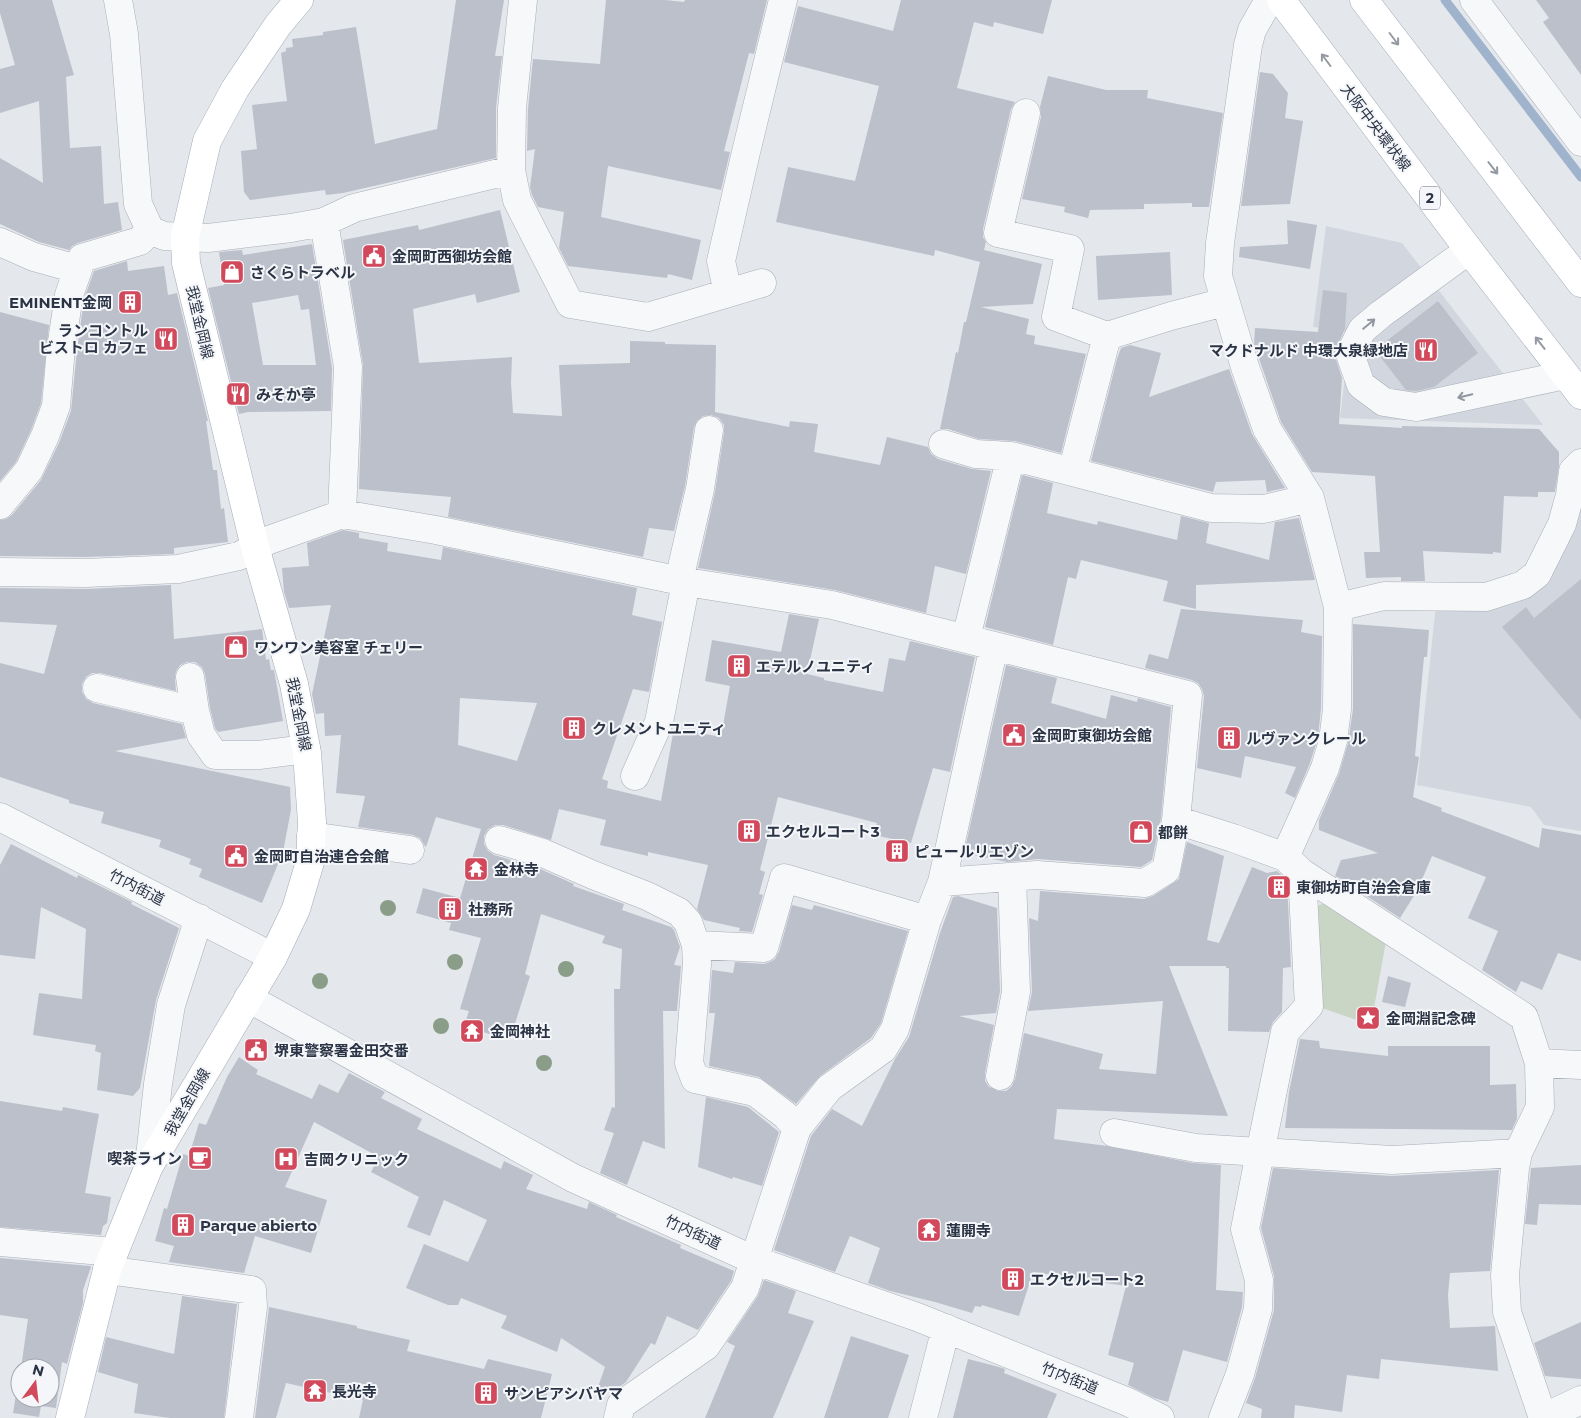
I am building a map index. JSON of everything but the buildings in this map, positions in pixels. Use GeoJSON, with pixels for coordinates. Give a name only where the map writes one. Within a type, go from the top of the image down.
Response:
{"type":"FeatureCollection","features":[{"type":"Feature","properties":{"kind":"main road","name":"我堂金岡線"},"geometry":{"type":"LineString","coordinates":[[70,1418],[110,1261],[149,1166],[273,957],[296,909],[310,862],[311,836],[306,749],[294,684],[255,547],[186,263],[185,237],[207,141],[235,89],[278,25],[299,0]]}},
{"type":"Feature","properties":{"kind":"main road","name":"大阪中央環状線"},"geometry":{"type":"LineString","coordinates":[[1281,0],[1573,385]]}},
{"type":"Feature","properties":{"kind":"main road"},"geometry":{"type":"LineString","coordinates":[[1364,0],[1581,283]]}},
{"type":"Feature","properties":{"kind":"street"},"geometry":{"type":"LineString","coordinates":[[118,0],[124,34],[138,204],[150,230],[164,236],[208,238],[324,222],[354,208],[511,170]]}},
{"type":"Feature","properties":{"kind":"street"},"geometry":{"type":"LineString","coordinates":[[523,0],[512,108],[511,170],[517,200],[570,304],[648,317],[762,283]]}},
{"type":"Feature","properties":{"kind":"street"},"geometry":{"type":"LineString","coordinates":[[728,293],[721,261],[784,0]]}},
{"type":"Feature","properties":{"kind":"street"},"geometry":{"type":"LineString","coordinates":[[1223,1418],[1240,1374],[1258,1309],[1259,1280],[1245,1229],[1260,1153],[1286,1032],[1309,1006],[1294,865],[1334,741],[1337,709],[1338,606],[1310,498],[1268,429],[1245,367],[1224,302],[1218,276],[1220,243],[1248,45],[1252,30],[1269,0]]}},
{"type":"Feature","properties":{"kind":"street"},"geometry":{"type":"LineString","coordinates":[[1474,0],[1581,142]]}},
{"type":"Feature","properties":{"kind":"street"},"geometry":{"type":"LineString","coordinates":[[1026,113],[998,233],[1070,249],[1056,318],[1107,336],[1224,302]]}},
{"type":"Feature","properties":{"kind":"street"},"geometry":{"type":"LineString","coordinates":[[324,222],[348,367],[342,514]]}},
{"type":"Feature","properties":{"kind":"street"},"geometry":{"type":"LineString","coordinates":[[0,505],[29,470],[45,436],[56,406],[61,348],[69,295],[82,258],[140,241],[150,230]]}},
{"type":"Feature","properties":{"kind":"street"},"geometry":{"type":"LineString","coordinates":[[0,242],[34,257],[77,269]]}},
{"type":"Feature","properties":{"kind":"street"},"geometry":{"type":"LineString","coordinates":[[1469,250],[1362,330],[1350,354],[1360,385],[1384,402],[1416,407],[1573,385]]}},
{"type":"Feature","properties":{"kind":"street"},"geometry":{"type":"LineString","coordinates":[[1072,472],[1107,336]]}},
{"type":"Feature","properties":{"kind":"street"},"geometry":{"type":"LineString","coordinates":[[635,776],[659,722],[709,430]]}},
{"type":"Feature","properties":{"kind":"street"},"geometry":{"type":"LineString","coordinates":[[943,444],[976,454],[1011,456],[1211,508],[1264,509],[1310,498]]}},
{"type":"Feature","properties":{"kind":"street"},"geometry":{"type":"LineString","coordinates":[[966,638],[1011,456]]}},
{"type":"Feature","properties":{"kind":"street"},"geometry":{"type":"LineString","coordinates":[[1338,606],[1384,596],[1486,597],[1523,585],[1537,574],[1562,524],[1570,495],[1573,471],[1581,463]]}},
{"type":"Feature","properties":{"kind":"street"},"geometry":{"type":"LineString","coordinates":[[0,572],[85,573],[178,568],[239,556],[270,540],[342,514],[436,530],[683,581],[832,604],[1188,695],[1176,820],[1166,870],[1145,883],[1037,876],[942,882]]}},
{"type":"Feature","properties":{"kind":"street"},"geometry":{"type":"LineString","coordinates":[[618,1418],[621,1405],[706,1346],[745,1288],[797,1128],[829,1088],[883,1049],[895,1029],[927,920],[942,882],[994,646]]}},
{"type":"Feature","properties":{"kind":"street"},"geometry":{"type":"LineString","coordinates":[[190,676],[201,735],[215,754],[259,755],[306,749]]}},
{"type":"Feature","properties":{"kind":"street"},"geometry":{"type":"LineString","coordinates":[[97,688],[195,711]]}},
{"type":"Feature","properties":{"kind":"street","name":"竹内街道"},"geometry":{"type":"LineString","coordinates":[[0,817],[273,957]]}},
{"type":"Feature","properties":{"kind":"street"},"geometry":{"type":"LineString","coordinates":[[1176,820],[1233,838],[1294,865],[1524,1017],[1539,1063],[1540,1107],[1518,1153],[1515,1168],[1505,1275],[1507,1312],[1543,1418],[1581,1400]]}},
{"type":"Feature","properties":{"kind":"street"},"geometry":{"type":"LineString","coordinates":[[311,836],[410,850]]}},
{"type":"Feature","properties":{"kind":"street"},"geometry":{"type":"LineString","coordinates":[[499,840],[544,853],[593,876],[647,896],[680,912],[688,922],[696,945],[697,964],[689,1063],[695,1079],[755,1092],[785,1115],[797,1128]]}},
{"type":"Feature","properties":{"kind":"street"},"geometry":{"type":"LineString","coordinates":[[1000,1076],[1016,992],[1012,877]]}},
{"type":"Feature","properties":{"kind":"street"},"geometry":{"type":"LineString","coordinates":[[696,945],[764,948],[784,878],[927,920]]}},
{"type":"Feature","properties":{"kind":"street"},"geometry":{"type":"LineString","coordinates":[[149,1166],[158,1084],[171,1005],[199,918]]}},
{"type":"Feature","properties":{"kind":"street","name":"竹内街道"},"geometry":{"type":"LineString","coordinates":[[248,998],[573,1178],[754,1260],[946,1328],[1128,1402],[1160,1418]]}},
{"type":"Feature","properties":{"kind":"street"},"geometry":{"type":"LineString","coordinates":[[1539,1063],[1581,1066]]}},
{"type":"Feature","properties":{"kind":"street"},"geometry":{"type":"LineString","coordinates":[[1114,1133],[1196,1148],[1392,1160],[1518,1153]]}},
{"type":"Feature","properties":{"kind":"street"},"geometry":{"type":"LineString","coordinates":[[0,1242],[110,1261],[197,1281],[252,1290],[253,1306],[239,1418]]}},
{"type":"Feature","properties":{"kind":"street"},"geometry":{"type":"LineString","coordinates":[[923,1418],[946,1328]]}},
{"type":"Feature","properties":{"kind":"shaded area"},"geometry":{"type":"Polygon","coordinates":[[[1326,226],[1402,243],[1543,425],[1340,418],[1350,332],[1313,327],[1326,226]]]}},
{"type":"Feature","properties":{"kind":"shaded area"},"geometry":{"type":"Polygon","coordinates":[[[1581,491],[1581,831],[1544,825],[1531,807],[1417,785],[1436,604],[1525,595],[1581,491]]]}},
{"type":"Feature","properties":{"kind":"green space"},"geometry":{"type":"Polygon","coordinates":[[[1327,902],[1386,941],[1371,1025],[1316,1006],[1310,909],[1327,902]]]}},
{"type":"Feature","properties":{"kind":"waterway"},"geometry":{"type":"LineString","coordinates":[[1445,0],[1581,177]]}},
{"type":"Feature","properties":{"kind":"place","name":"金岡町西御坊会館"},"geometry":{"type":"Point","coordinates":[374,256]}},
{"type":"Feature","properties":{"kind":"place","name":"さくらトラベル"},"geometry":{"type":"Point","coordinates":[232,272]}},
{"type":"Feature","properties":{"kind":"place","name":"EMINENT金岡"},"geometry":{"type":"Point","coordinates":[130,302]}},
{"type":"Feature","properties":{"kind":"place","name":"ランコントル ビストロ カフェ"},"geometry":{"type":"Point","coordinates":[166,339]}},
{"type":"Feature","properties":{"kind":"place","name":"マクドナルド 中環大泉緑地店"},"geometry":{"type":"Point","coordinates":[1426,350]}},
{"type":"Feature","properties":{"kind":"place","name":"みそか亭"},"geometry":{"type":"Point","coordinates":[238,394]}},
{"type":"Feature","properties":{"kind":"place","name":"ワンワン美容室 チェリー"},"geometry":{"type":"Point","coordinates":[236,647]}},
{"type":"Feature","properties":{"kind":"place","name":"エテルノユニティ"},"geometry":{"type":"Point","coordinates":[739,666]}},
{"type":"Feature","properties":{"kind":"place","name":"クレメントユニティ"},"geometry":{"type":"Point","coordinates":[574,728]}},
{"type":"Feature","properties":{"kind":"place","name":"金岡町東御坊会館"},"geometry":{"type":"Point","coordinates":[1014,735]}},
{"type":"Feature","properties":{"kind":"place","name":"ルヴァンクレール"},"geometry":{"type":"Point","coordinates":[1229,738]}},
{"type":"Feature","properties":{"kind":"place","name":"エクセルコート3"},"geometry":{"type":"Point","coordinates":[749,831]}},
{"type":"Feature","properties":{"kind":"place","name":"都餅"},"geometry":{"type":"Point","coordinates":[1141,832]}},
{"type":"Feature","properties":{"kind":"place","name":"ピュールリエゾン"},"geometry":{"type":"Point","coordinates":[897,851]}},
{"type":"Feature","properties":{"kind":"place","name":"金岡町自治連合会館"},"geometry":{"type":"Point","coordinates":[236,856]}},
{"type":"Feature","properties":{"kind":"place","name":"金林寺"},"geometry":{"type":"Point","coordinates":[476,869]}},
{"type":"Feature","properties":{"kind":"place","name":"東御坊町自治会倉庫"},"geometry":{"type":"Point","coordinates":[1279,887]}},
{"type":"Feature","properties":{"kind":"place","name":"社務所"},"geometry":{"type":"Point","coordinates":[450,909]}},
{"type":"Feature","properties":{"kind":"place","name":"金岡淵記念碑"},"geometry":{"type":"Point","coordinates":[1368,1018]}},
{"type":"Feature","properties":{"kind":"place","name":"金岡神社"},"geometry":{"type":"Point","coordinates":[472,1031]}},
{"type":"Feature","properties":{"kind":"place","name":"堺東警察署金田交番"},"geometry":{"type":"Point","coordinates":[256,1050]}},
{"type":"Feature","properties":{"kind":"place","name":"喫茶ライン"},"geometry":{"type":"Point","coordinates":[200,1158]}},
{"type":"Feature","properties":{"kind":"place","name":"吉岡クリニック"},"geometry":{"type":"Point","coordinates":[286,1159]}},
{"type":"Feature","properties":{"kind":"place","name":"Parque abierto"},"geometry":{"type":"Point","coordinates":[183,1225]}},
{"type":"Feature","properties":{"kind":"place","name":"蓮開寺"},"geometry":{"type":"Point","coordinates":[929,1230]}},
{"type":"Feature","properties":{"kind":"place","name":"エクセルコート2"},"geometry":{"type":"Point","coordinates":[1013,1279]}},
{"type":"Feature","properties":{"kind":"place","name":"長光寺"},"geometry":{"type":"Point","coordinates":[315,1391]}},
{"type":"Feature","properties":{"kind":"place","name":"サンピアシバヤマ"},"geometry":{"type":"Point","coordinates":[486,1393]}}]}
